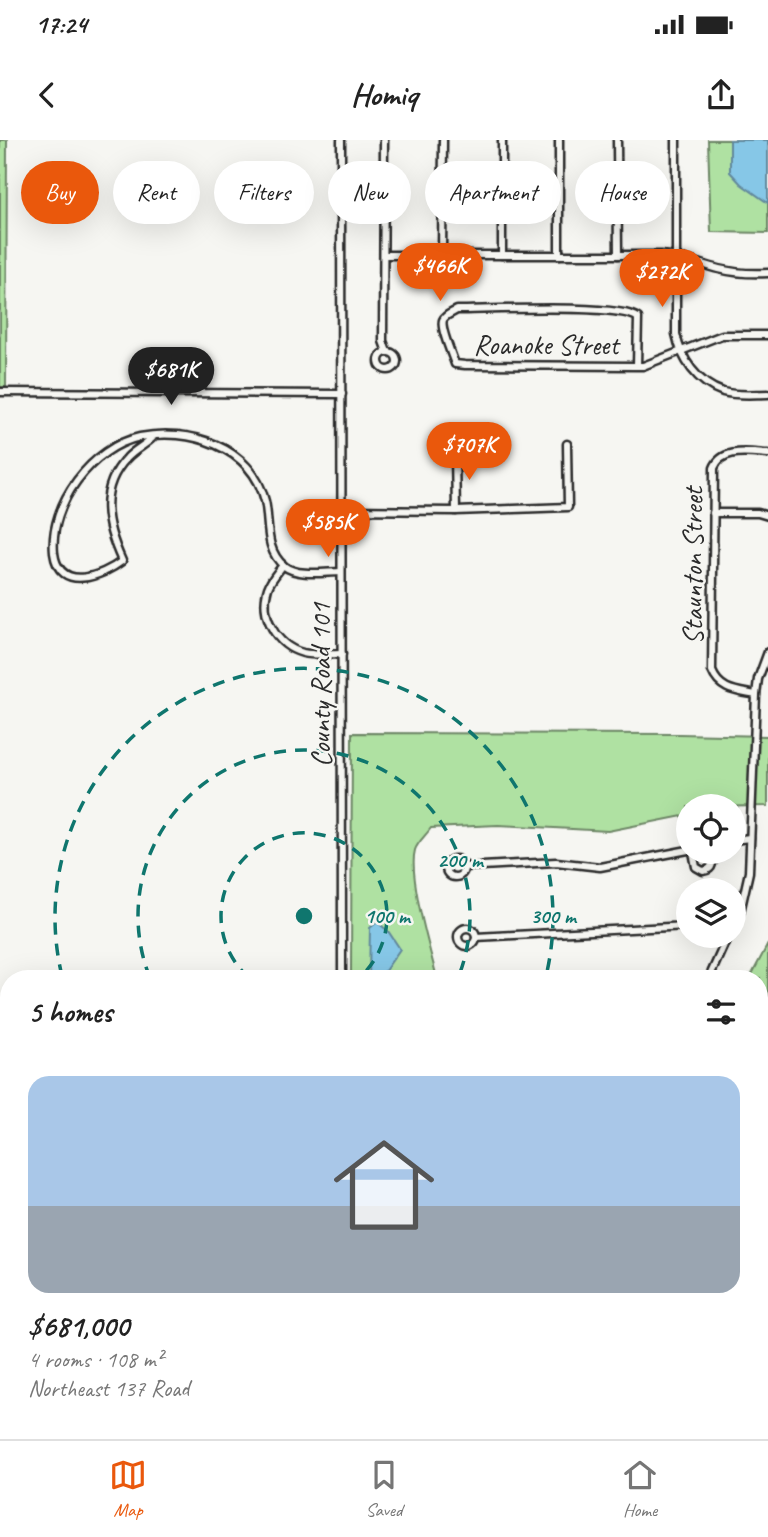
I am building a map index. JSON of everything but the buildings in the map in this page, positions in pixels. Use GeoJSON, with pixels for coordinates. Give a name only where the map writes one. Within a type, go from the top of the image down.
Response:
{"type":"FeatureCollection","features":[{"type":"Feature","properties":{"kind":"street","name":"County Road 101"},"geometry":{"type":"LineString","coordinates":[[341,140],[342,970]]}},
{"type":"Feature","properties":{"kind":"street"},"geometry":{"type":"LineString","coordinates":[[384,140],[383,341],[387,352]]}},
{"type":"Feature","properties":{"kind":"street"},"geometry":{"type":"LineString","coordinates":[[442,255],[443,140]]}},
{"type":"Feature","properties":{"kind":"street"},"geometry":{"type":"LineString","coordinates":[[502,140],[502,255]]}},
{"type":"Feature","properties":{"kind":"street"},"geometry":{"type":"LineString","coordinates":[[559,140],[559,255]]}},
{"type":"Feature","properties":{"kind":"street"},"geometry":{"type":"LineString","coordinates":[[617,140],[618,255]]}},
{"type":"Feature","properties":{"kind":"street"},"geometry":{"type":"LineString","coordinates":[[676,140],[676,334],[680,351],[692,371],[723,392],[768,394]]}},
{"type":"Feature","properties":{"kind":"street"},"geometry":{"type":"LineString","coordinates":[[384,256],[676,256],[720,270],[749,274],[768,273]]}},
{"type":"Feature","properties":{"kind":"street","name":"Roanoke Street"},"geometry":{"type":"LineString","coordinates":[[637,366],[638,318],[632,313],[607,310],[457,310],[443,320],[454,364],[637,366],[650,364],[722,335],[768,335]]}},
{"type":"Feature","properties":{"kind":"street"},"geometry":{"type":"LineString","coordinates":[[0,392],[342,394]]}},
{"type":"Feature","properties":{"kind":"street"},"geometry":{"type":"LineString","coordinates":[[153,437],[120,466],[107,498],[110,535],[122,561],[97,576],[83,579],[69,576],[59,566],[54,554],[56,527],[69,492],[82,474],[109,451],[139,437],[191,436],[218,444],[243,464],[262,491],[270,542],[283,565],[291,570],[307,572],[341,572]]}},
{"type":"Feature","properties":{"kind":"street"},"geometry":{"type":"LineString","coordinates":[[342,510],[456,511],[568,507],[567,444]]}},
{"type":"Feature","properties":{"kind":"street"},"geometry":{"type":"LineString","coordinates":[[455,454],[456,511]]}},
{"type":"Feature","properties":{"kind":"street","name":"Staunton Street"},"geometry":{"type":"LineString","coordinates":[[756,695],[724,688],[717,682],[712,671],[713,468],[716,461],[728,454],[768,454]]}},
{"type":"Feature","properties":{"kind":"street"},"geometry":{"type":"LineString","coordinates":[[713,513],[758,513],[768,516]]}},
{"type":"Feature","properties":{"kind":"street"},"geometry":{"type":"LineString","coordinates":[[283,565],[268,587],[266,596],[266,613],[274,631],[285,644],[298,651],[342,654]]}},
{"type":"Feature","properties":{"kind":"street"},"geometry":{"type":"LineString","coordinates":[[746,889],[749,872],[756,695],[758,679],[768,652]]}},
{"type":"Feature","properties":{"kind":"street"},"geometry":{"type":"LineString","coordinates":[[746,838],[750,838]]}},
{"type":"Feature","properties":{"kind":"street"},"geometry":{"type":"LineString","coordinates":[[464,867],[556,862],[600,867],[676,852]]}},
{"type":"Feature","properties":{"kind":"street"},"geometry":{"type":"LineString","coordinates":[[695,864],[703,871],[712,864]]}},
{"type":"Feature","properties":{"kind":"street"},"geometry":{"type":"LineString","coordinates":[[476,937],[676,927]]}},
{"type":"Feature","properties":{"kind":"street"},"geometry":{"type":"LineString","coordinates":[[712,970],[721,948]]}},
{"type":"Feature","properties":{"kind":"green space"},"geometry":{"type":"Polygon","coordinates":[[[0,140],[7,140],[6,387],[0,387],[0,140]]]}},
{"type":"Feature","properties":{"kind":"green space"},"geometry":{"type":"Polygon","coordinates":[[[708,140],[768,140],[768,233],[711,232],[708,140]]]}},
{"type":"Feature","properties":{"kind":"green space"},"geometry":{"type":"Polygon","coordinates":[[[352,733],[768,736],[768,806],[746,806],[746,794],[676,794],[676,817],[608,831],[498,825],[431,828],[416,847],[414,862],[421,913],[435,970],[351,970],[352,733]]]}},
{"type":"Feature","properties":{"kind":"green space"},"geometry":{"type":"Polygon","coordinates":[[[768,944],[768,970],[754,970],[768,944]]]}},
{"type":"Feature","properties":{"kind":"water"},"geometry":{"type":"Polygon","coordinates":[[[730,140],[768,140],[768,203],[741,184],[730,172],[730,140]]]}},
{"type":"Feature","properties":{"kind":"water"},"geometry":{"type":"Polygon","coordinates":[[[377,922],[388,931],[400,949],[386,970],[369,970],[370,928],[377,922]]]}}]}
